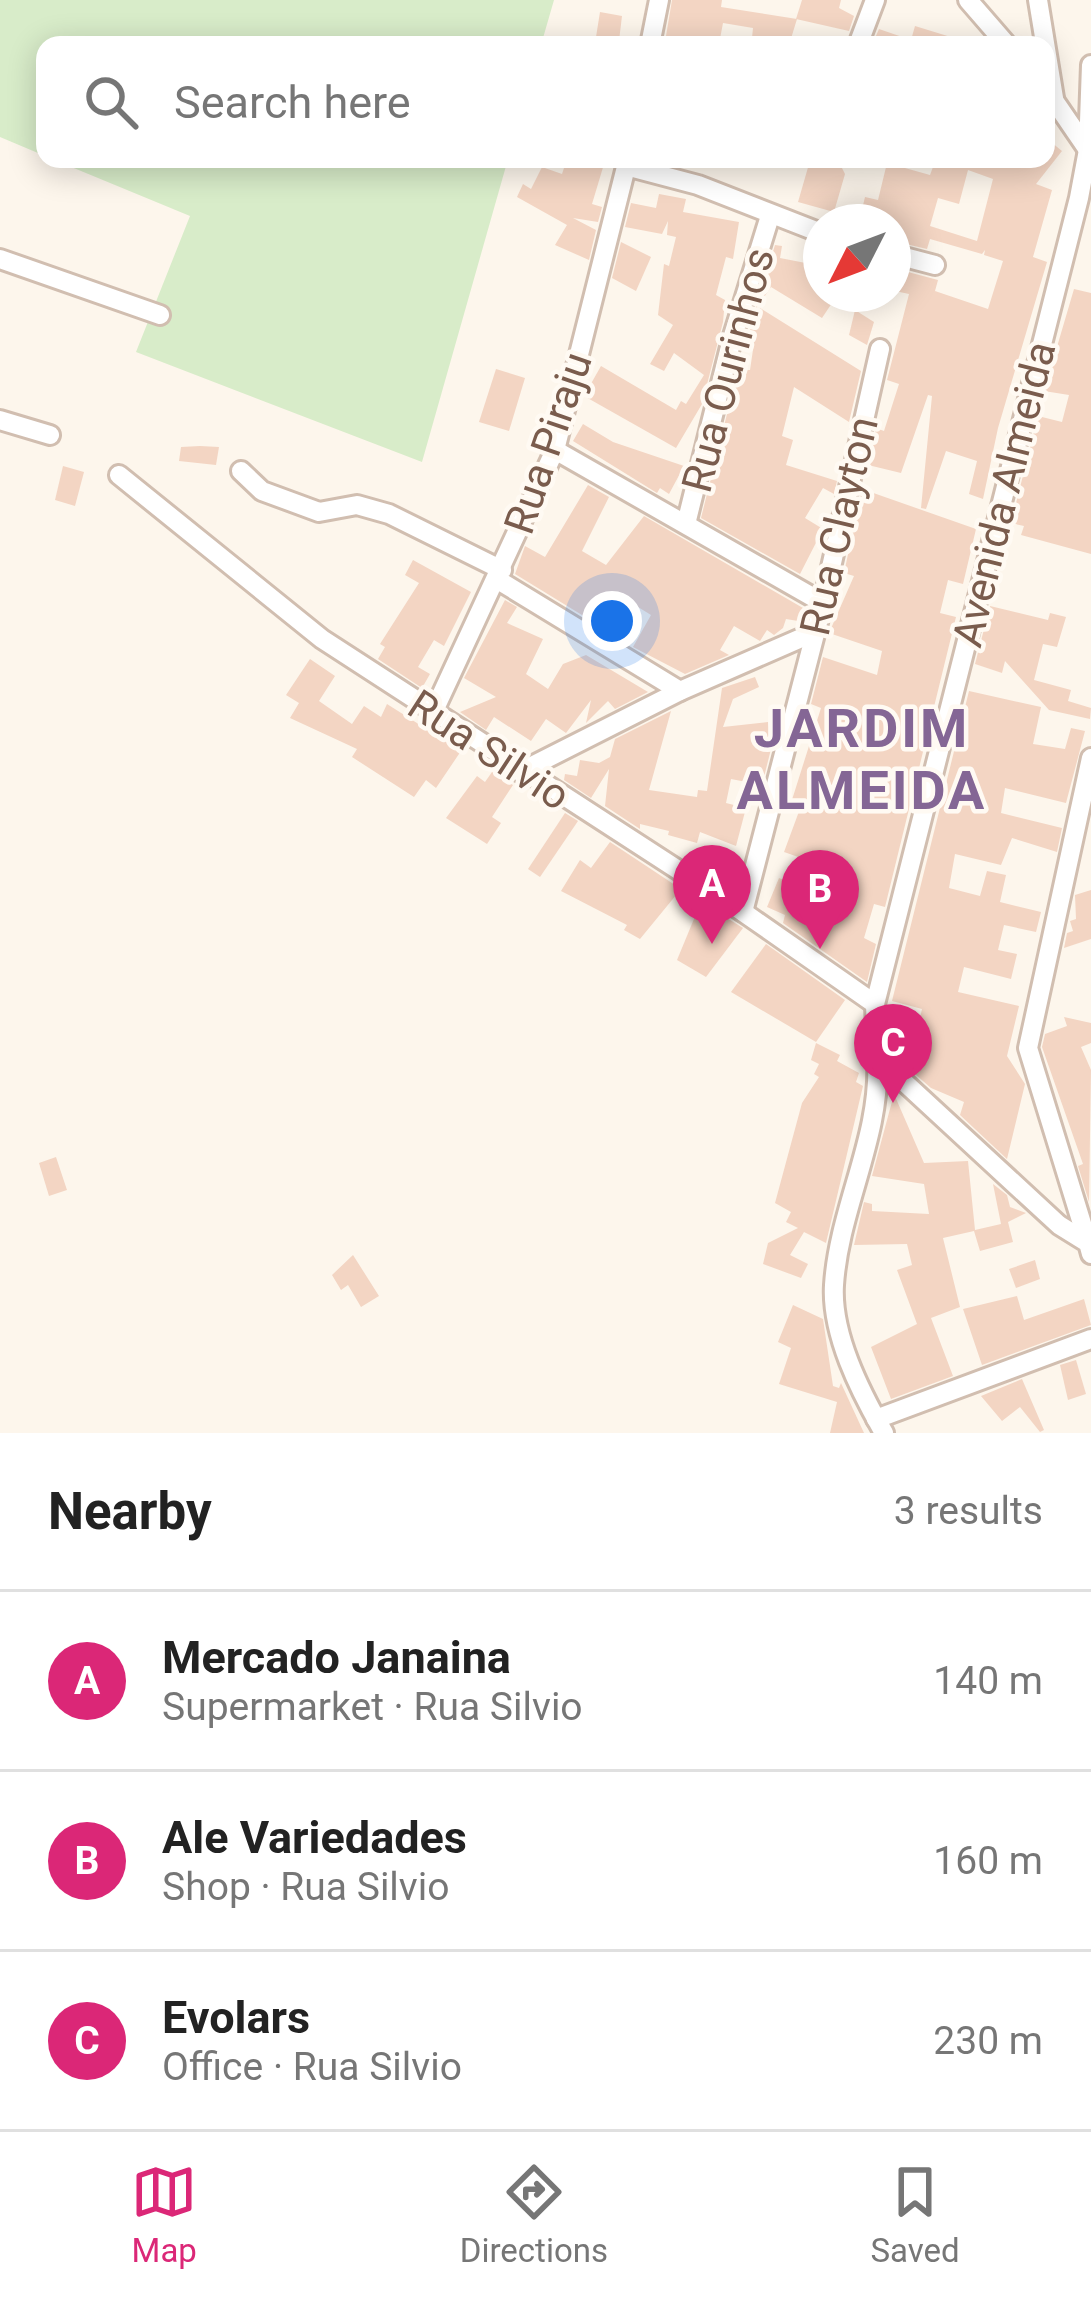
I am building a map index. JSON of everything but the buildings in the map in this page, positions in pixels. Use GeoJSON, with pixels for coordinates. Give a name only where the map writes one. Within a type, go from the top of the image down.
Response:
{"type":"FeatureCollection","features":[{"type":"Feature","properties":{"kind":"street"},"geometry":{"type":"LineString","coordinates":[[652,36],[659,0]]}},
{"type":"Feature","properties":{"kind":"street"},"geometry":{"type":"LineString","coordinates":[[861,36],[875,0]]}},
{"type":"Feature","properties":{"kind":"street"},"geometry":{"type":"LineString","coordinates":[[968,0],[998,36]]}},
{"type":"Feature","properties":{"kind":"street"},"geometry":{"type":"LineString","coordinates":[[1039,0],[1043,36]]}},
{"type":"Feature","properties":{"kind":"street","name":"Avenida Almeida"},"geometry":{"type":"LineString","coordinates":[[877,1058],[875,1004],[1085,197],[1091,65]]}},
{"type":"Feature","properties":{"kind":"street"},"geometry":{"type":"LineString","coordinates":[[1055,100],[1088,150]]}},
{"type":"Feature","properties":{"kind":"street","name":"Rua Piraju"},"geometry":{"type":"LineString","coordinates":[[432,715],[555,451],[626,168]]}},
{"type":"Feature","properties":{"kind":"street"},"geometry":{"type":"LineString","coordinates":[[643,168],[803,227]]}},
{"type":"Feature","properties":{"kind":"street","name":"Rua Ourinhos"},"geometry":{"type":"LineString","coordinates":[[686,524],[732,339],[770,216]]}},
{"type":"Feature","properties":{"kind":"street"},"geometry":{"type":"LineString","coordinates":[[0,259],[160,315]]}},
{"type":"Feature","properties":{"kind":"street"},"geometry":{"type":"LineString","coordinates":[[911,259],[935,265]]}},
{"type":"Feature","properties":{"kind":"street","name":"Rua Clayton"},"geometry":{"type":"LineString","coordinates":[[743,912],[823,603],[880,349]]}},
{"type":"Feature","properties":{"kind":"street"},"geometry":{"type":"LineString","coordinates":[[0,420],[50,435]]}},
{"type":"Feature","properties":{"kind":"street"},"geometry":{"type":"LineString","coordinates":[[555,451],[823,603]]}},
{"type":"Feature","properties":{"kind":"street"},"geometry":{"type":"LineString","coordinates":[[241,472],[262,491],[319,512],[357,505],[389,514],[500,575],[680,691]]}},
{"type":"Feature","properties":{"kind":"street","name":"Rua Silvio"},"geometry":{"type":"LineString","coordinates":[[119,475],[322,639],[432,715],[743,912],[875,1004]]}},
{"type":"Feature","properties":{"kind":"street"},"geometry":{"type":"LineString","coordinates":[[520,772],[680,691],[815,632]]}},
{"type":"Feature","properties":{"kind":"street"},"geometry":{"type":"LineString","coordinates":[[1089,1249],[1028,1048],[1090,763]]}},
{"type":"Feature","properties":{"kind":"street"},"geometry":{"type":"LineString","coordinates":[[877,1058],[1089,1249]]}},
{"type":"Feature","properties":{"kind":"street"},"geometry":{"type":"LineString","coordinates":[[877,1058],[875,1111],[834,1288],[850,1360],[880,1426],[1091,1339]]}},
{"type":"Feature","properties":{"kind":"green space"},"geometry":{"type":"Polygon","coordinates":[[[0,0],[554,0],[544,36],[36,36],[36,152],[0,137],[0,0]]]}},
{"type":"Feature","properties":{"kind":"green space"},"geometry":{"type":"Polygon","coordinates":[[[74,168],[505,168],[422,462],[136,352],[190,216],[74,168]]]}},
{"type":"Feature","properties":{"kind":"place","name":"Mercado Janaina"},"geometry":{"type":"Point","coordinates":[712,944]}},
{"type":"Feature","properties":{"kind":"place","name":"Ale Variedades"},"geometry":{"type":"Point","coordinates":[820,949]}},
{"type":"Feature","properties":{"kind":"place","name":"Evolars"},"geometry":{"type":"Point","coordinates":[893,1103]}},
{"type":"Feature","properties":{"kind":"district","name":"JARDIM ALMEIDA"},"geometry":{"type":"Point","coordinates":[862,759]}}]}
